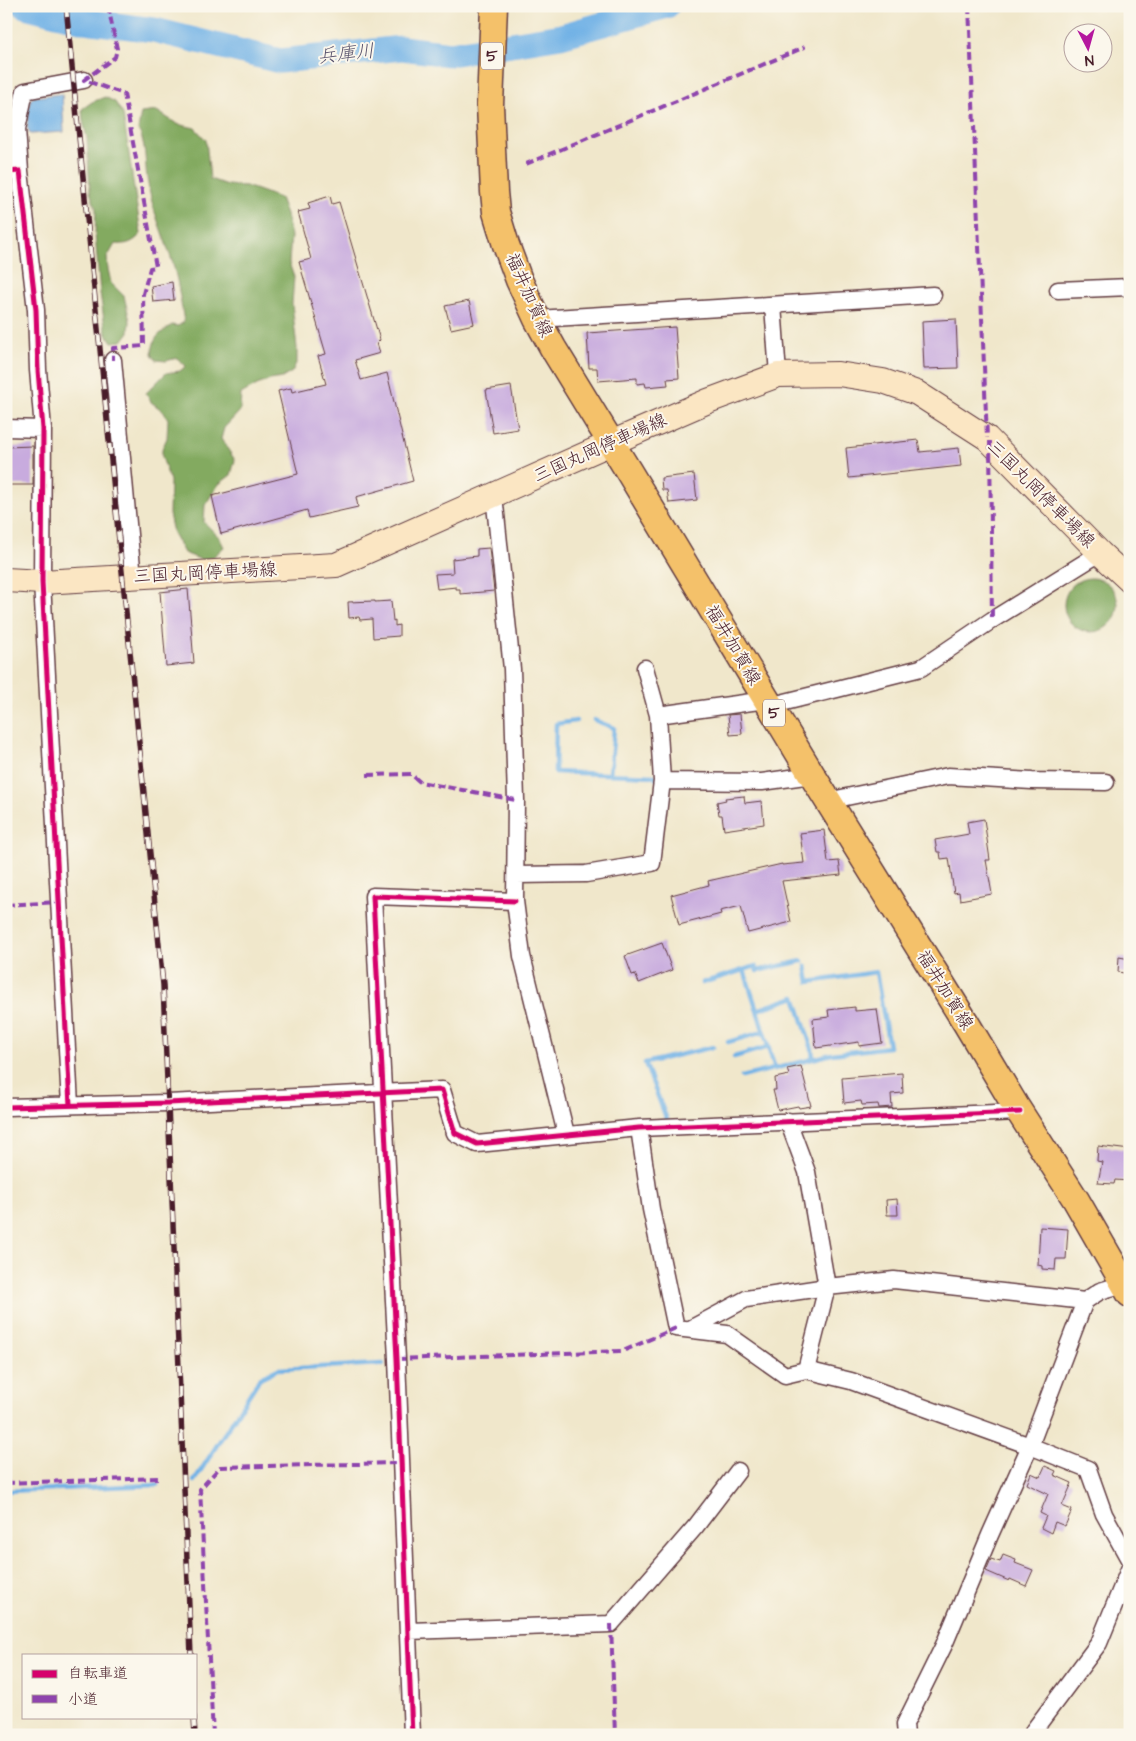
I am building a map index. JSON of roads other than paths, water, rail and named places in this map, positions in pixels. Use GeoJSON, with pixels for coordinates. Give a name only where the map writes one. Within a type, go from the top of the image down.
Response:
{"type":"FeatureCollection","features":[{"type":"Feature","properties":{"kind":"main road","name":"福井加賀線"},"geometry":{"type":"LineString","coordinates":[[494,6],[490,105],[496,212],[519,280],[537,319],[827,801],[1076,1200],[1127,1289]]}},
{"type":"Feature","properties":{"kind":"main road","name":"三国丸岡停車場線"},"geometry":{"type":"LineString","coordinates":[[6,580],[42,582],[134,578],[336,565],[611,442],[778,374],[838,374],[883,381],[917,393],[988,438],[1100,553],[1130,581]]}},
{"type":"Feature","properties":{"kind":"street"},"geometry":{"type":"LineString","coordinates":[[70,1105],[42,582],[43,429],[38,370],[36,310],[13,172],[17,129],[25,91],[84,80]]}},
{"type":"Feature","properties":{"kind":"street"},"geometry":{"type":"LineString","coordinates":[[1058,290],[1130,287]]}},
{"type":"Feature","properties":{"kind":"street"},"geometry":{"type":"LineString","coordinates":[[537,319],[933,295]]}},
{"type":"Feature","properties":{"kind":"street"},"geometry":{"type":"LineString","coordinates":[[772,305],[778,374]]}},
{"type":"Feature","properties":{"kind":"street"},"geometry":{"type":"LineString","coordinates":[[113,360],[134,578]]}},
{"type":"Feature","properties":{"kind":"street"},"geometry":{"type":"LineString","coordinates":[[6,428],[43,429]]}},
{"type":"Feature","properties":{"kind":"street"},"geometry":{"type":"LineString","coordinates":[[494,495],[512,669],[516,800],[515,900],[522,956],[566,1134]]}},
{"type":"Feature","properties":{"kind":"street"},"geometry":{"type":"LineString","coordinates":[[658,714],[768,703],[920,668],[992,620],[1100,553]]}},
{"type":"Feature","properties":{"kind":"street"},"geometry":{"type":"LineString","coordinates":[[516,875],[586,874],[652,863],[662,781],[658,714],[645,668]]}},
{"type":"Feature","properties":{"kind":"street"},"geometry":{"type":"LineString","coordinates":[[662,781],[762,782],[812,775]]}},
{"type":"Feature","properties":{"kind":"street"},"geometry":{"type":"LineString","coordinates":[[827,801],[948,776],[1032,781],[1106,782]]}},
{"type":"Feature","properties":{"kind":"street"},"geometry":{"type":"LineString","coordinates":[[412,1735],[409,1631],[384,1092],[372,896],[515,900]]}},
{"type":"Feature","properties":{"kind":"street"},"geometry":{"type":"LineString","coordinates":[[6,1107],[168,1103],[442,1090],[454,1133],[477,1144],[639,1128],[1020,1112]]}},
{"type":"Feature","properties":{"kind":"street"},"geometry":{"type":"LineString","coordinates":[[788,1121],[807,1172],[827,1287],[806,1370]]}},
{"type":"Feature","properties":{"kind":"street"},"geometry":{"type":"LineString","coordinates":[[639,1128],[651,1209],[676,1328],[727,1334],[785,1375],[806,1370],[851,1381],[1088,1469],[1104,1514],[1130,1561]]}},
{"type":"Feature","properties":{"kind":"street"},"geometry":{"type":"LineString","coordinates":[[690,1329],[746,1299],[827,1287],[894,1280],[1085,1301]]}},
{"type":"Feature","properties":{"kind":"street"},"geometry":{"type":"LineString","coordinates":[[906,1735],[905,1724],[944,1645],[1030,1446],[1085,1301],[1100,1291],[1127,1289]]}},
{"type":"Feature","properties":{"kind":"street"},"geometry":{"type":"LineString","coordinates":[[409,1631],[611,1624],[696,1526],[738,1471]]}},
{"type":"Feature","properties":{"kind":"street"},"geometry":{"type":"LineString","coordinates":[[1032,1735],[1099,1643],[1130,1567]]}},
{"type":"Feature","properties":{"kind":"water"},"geometry":{"type":"Polygon","coordinates":[[[62,94],[64,132],[30,134],[27,127],[30,100],[34,97],[62,94]]]}},
{"type":"Feature","properties":{"kind":"waterway","name":"兵庫川"},"geometry":{"type":"LineString","coordinates":[[25,6],[85,21],[154,30],[280,61],[402,48],[450,54],[561,36],[667,6]]}},
{"type":"Feature","properties":{"kind":"waterway"},"geometry":{"type":"LineString","coordinates":[[594,720],[614,728],[610,774]]}},
{"type":"Feature","properties":{"kind":"waterway"},"geometry":{"type":"LineString","coordinates":[[576,721],[556,724],[555,772],[655,776],[656,779]]}},
{"type":"Feature","properties":{"kind":"waterway"},"geometry":{"type":"LineString","coordinates":[[702,983],[756,966],[757,971],[802,961]]}},
{"type":"Feature","properties":{"kind":"waterway"},"geometry":{"type":"LineString","coordinates":[[742,1077],[832,1054],[889,1047],[876,972],[809,982],[806,966]]}},
{"type":"Feature","properties":{"kind":"waterway"},"geometry":{"type":"LineString","coordinates":[[744,970],[757,1010]]}},
{"type":"Feature","properties":{"kind":"waterway"},"geometry":{"type":"LineString","coordinates":[[775,1069],[757,1010],[795,997],[812,1049],[813,1059]]}},
{"type":"Feature","properties":{"kind":"waterway"},"geometry":{"type":"LineString","coordinates":[[728,1042],[763,1032]]}},
{"type":"Feature","properties":{"kind":"waterway"},"geometry":{"type":"LineString","coordinates":[[667,1120],[645,1063],[713,1047]]}},
{"type":"Feature","properties":{"kind":"waterway"},"geometry":{"type":"LineString","coordinates":[[734,1057],[768,1047]]}},
{"type":"Feature","properties":{"kind":"waterway"},"geometry":{"type":"LineString","coordinates":[[194,1481],[260,1378],[278,1369],[383,1364]]}},
{"type":"Feature","properties":{"kind":"waterway"},"geometry":{"type":"LineString","coordinates":[[6,1491],[157,1485]]}},
{"type":"Feature","properties":{"kind":"railway"},"geometry":{"type":"LineString","coordinates":[[66,6],[163,985],[191,1654]]}},
{"type":"Feature","properties":{"kind":"railway"},"geometry":{"type":"LineString","coordinates":[[194,1718],[195,1735]]}}]}
